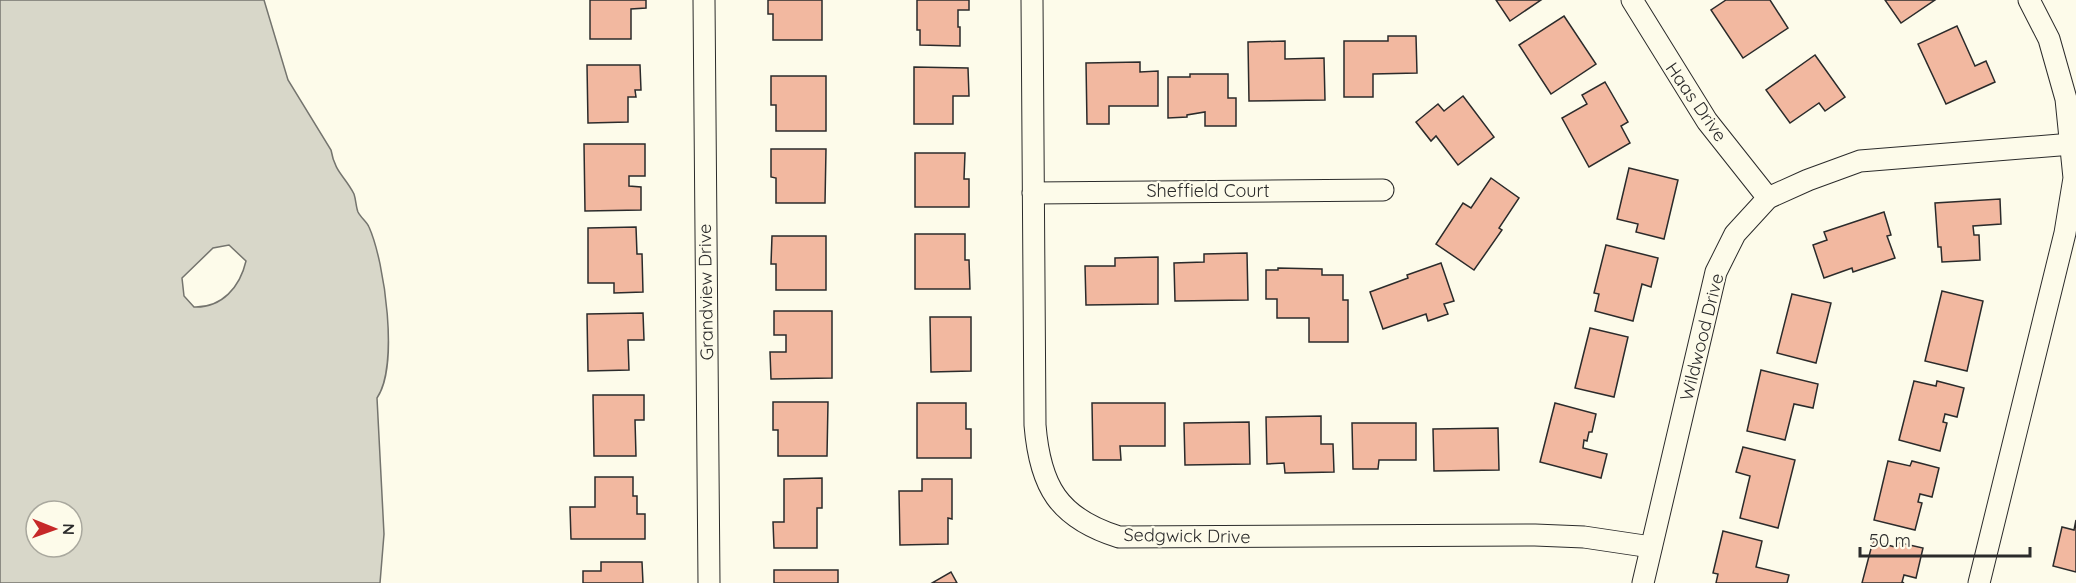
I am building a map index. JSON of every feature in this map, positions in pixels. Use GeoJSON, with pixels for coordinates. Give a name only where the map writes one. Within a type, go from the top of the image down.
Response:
{"type":"FeatureCollection","features":[{"type":"Feature","properties":{"kind":"street","name":"Grandview Drive"},"geometry":{"type":"LineString","coordinates":[[704,0],[709,583]]}},
{"type":"Feature","properties":{"kind":"street","name":"Sedgwick Drive"},"geometry":{"type":"LineString","coordinates":[[1032,0],[1035,424],[1042,473],[1054,496],[1085,523],[1119,537],[1525,535],[1584,537],[1651,547]]}},
{"type":"Feature","properties":{"kind":"street","name":"Haas Drive"},"geometry":{"type":"LineString","coordinates":[[1632,0],[1707,121],[1768,198]]}},
{"type":"Feature","properties":{"kind":"street"},"geometry":{"type":"LineString","coordinates":[[1979,583],[2065,233],[2074,178],[2066,99],[2057,63],[2049,39],[2029,0]]}},
{"type":"Feature","properties":{"kind":"street","name":"Wildwood Drive"},"geometry":{"type":"LineString","coordinates":[[1642,583],[1716,272],[1735,234],[1768,198],[1860,161],[2072,144]]}},
{"type":"Feature","properties":{"kind":"street","name":"Sheffield Court"},"geometry":{"type":"LineString","coordinates":[[1033,193],[1383,190]]}},
{"type":"Feature","properties":{"kind":"shaded area"},"geometry":{"type":"Polygon","coordinates":[[[0,0],[264,0],[288,80],[331,150],[338,169],[354,194],[358,212],[369,227],[375,243],[380,264],[388,339],[384,383],[377,398],[384,534],[380,583],[0,583],[0,0]],[[229,245],[213,248],[182,278],[184,296],[194,307],[213,304],[221,300],[234,287],[246,261],[229,245]]]}},
{"type":"Feature","properties":{"kind":"building"},"geometry":{"type":"Polygon","coordinates":[[[590,0],[646,0],[646,8],[631,9],[631,39],[590,39],[590,0]]]}},
{"type":"Feature","properties":{"kind":"building"},"geometry":{"type":"Polygon","coordinates":[[[768,0],[822,0],[822,40],[773,40],[773,14],[768,14],[768,0]]]}},
{"type":"Feature","properties":{"kind":"building"},"geometry":{"type":"Polygon","coordinates":[[[917,0],[969,0],[969,10],[958,10],[960,46],[920,45],[920,30],[917,30],[917,0]]]}},
{"type":"Feature","properties":{"kind":"building"},"geometry":{"type":"Polygon","coordinates":[[[1496,0],[1541,0],[1510,21],[1496,0]]]}},
{"type":"Feature","properties":{"kind":"building"},"geometry":{"type":"Polygon","coordinates":[[[1726,0],[1770,0],[1788,28],[1743,58],[1711,10],[1726,0]]]}},
{"type":"Feature","properties":{"kind":"building"},"geometry":{"type":"Polygon","coordinates":[[[1885,0],[1935,0],[1901,23],[1885,0]]]}},
{"type":"Feature","properties":{"kind":"building"},"geometry":{"type":"Polygon","coordinates":[[[1564,16],[1596,64],[1551,94],[1519,45],[1564,16]]]}},
{"type":"Feature","properties":{"kind":"building"},"geometry":{"type":"Polygon","coordinates":[[[1957,26],[1975,66],[1986,61],[1995,82],[1946,104],[1918,44],[1957,26]]]}},
{"type":"Feature","properties":{"kind":"building"},"geometry":{"type":"Polygon","coordinates":[[[1388,36],[1416,36],[1417,73],[1373,74],[1373,97],[1344,97],[1344,41],[1388,41],[1388,36]]]}},
{"type":"Feature","properties":{"kind":"building"},"geometry":{"type":"Polygon","coordinates":[[[1285,41],[1285,59],[1324,58],[1325,100],[1249,101],[1248,42],[1285,41]]]}},
{"type":"Feature","properties":{"kind":"building"},"geometry":{"type":"Polygon","coordinates":[[[1815,55],[1845,97],[1825,111],[1819,103],[1790,123],[1766,90],[1815,55]]]}},
{"type":"Feature","properties":{"kind":"building"},"geometry":{"type":"Polygon","coordinates":[[[1140,62],[1140,72],[1158,71],[1158,106],[1109,106],[1109,124],[1087,124],[1086,63],[1140,62]]]}},
{"type":"Feature","properties":{"kind":"building"},"geometry":{"type":"Polygon","coordinates":[[[587,65],[640,65],[641,90],[635,90],[636,97],[628,97],[628,122],[588,123],[587,65]]]}},
{"type":"Feature","properties":{"kind":"building"},"geometry":{"type":"Polygon","coordinates":[[[914,67],[968,68],[969,96],[953,96],[953,124],[914,124],[914,67]]]}},
{"type":"Feature","properties":{"kind":"building"},"geometry":{"type":"Polygon","coordinates":[[[1190,74],[1228,74],[1228,98],[1236,98],[1236,126],[1205,126],[1205,112],[1187,115],[1187,117],[1168,118],[1168,77],[1190,77],[1190,74]]]}},
{"type":"Feature","properties":{"kind":"building"},"geometry":{"type":"Polygon","coordinates":[[[771,76],[826,76],[826,131],[776,131],[776,105],[771,105],[771,76]]]}},
{"type":"Feature","properties":{"kind":"building"},"geometry":{"type":"Polygon","coordinates":[[[1605,82],[1628,122],[1621,126],[1630,143],[1589,167],[1562,118],[1587,104],[1582,95],[1605,82]]]}},
{"type":"Feature","properties":{"kind":"building"},"geometry":{"type":"Polygon","coordinates":[[[1463,96],[1494,137],[1458,165],[1436,136],[1431,141],[1416,122],[1438,104],[1444,111],[1463,96]]]}},
{"type":"Feature","properties":{"kind":"building"},"geometry":{"type":"Polygon","coordinates":[[[584,144],[645,144],[645,176],[629,176],[629,186],[641,187],[641,210],[585,211],[584,144]]]}},
{"type":"Feature","properties":{"kind":"building"},"geometry":{"type":"Polygon","coordinates":[[[771,149],[826,149],[825,203],[776,203],[776,178],[771,177],[771,149]]]}},
{"type":"Feature","properties":{"kind":"building"},"geometry":{"type":"Polygon","coordinates":[[[915,153],[965,153],[964,179],[969,179],[969,207],[915,207],[915,153]]]}},
{"type":"Feature","properties":{"kind":"building"},"geometry":{"type":"Polygon","coordinates":[[[1629,168],[1678,180],[1664,239],[1636,232],[1638,224],[1617,219],[1629,168]]]}},
{"type":"Feature","properties":{"kind":"building"},"geometry":{"type":"Polygon","coordinates":[[[1491,178],[1519,198],[1499,228],[1502,230],[1474,270],[1436,244],[1463,203],[1471,208],[1491,178]]]}},
{"type":"Feature","properties":{"kind":"building"},"geometry":{"type":"Polygon","coordinates":[[[2000,199],[2001,224],[1973,226],[1974,235],[1979,235],[1980,260],[1942,262],[1941,247],[1938,247],[1935,203],[2000,199]]]}},
{"type":"Feature","properties":{"kind":"building"},"geometry":{"type":"Polygon","coordinates":[[[1884,212],[1891,235],[1887,236],[1895,258],[1853,272],[1852,268],[1824,278],[1813,245],[1827,240],[1824,232],[1884,212]]]}},
{"type":"Feature","properties":{"kind":"building"},"geometry":{"type":"Polygon","coordinates":[[[636,227],[637,254],[642,254],[643,292],[614,293],[614,283],[588,283],[588,228],[636,227]]]}},
{"type":"Feature","properties":{"kind":"building"},"geometry":{"type":"Polygon","coordinates":[[[915,234],[965,234],[965,260],[969,260],[970,289],[915,289],[915,234]]]}},
{"type":"Feature","properties":{"kind":"building"},"geometry":{"type":"Polygon","coordinates":[[[772,236],[826,236],[826,290],[776,290],[776,264],[771,264],[772,236]]]}},
{"type":"Feature","properties":{"kind":"building"},"geometry":{"type":"Polygon","coordinates":[[[1606,245],[1658,258],[1651,287],[1642,284],[1633,321],[1595,311],[1599,294],[1594,293],[1606,245]]]}},
{"type":"Feature","properties":{"kind":"building"},"geometry":{"type":"Polygon","coordinates":[[[1247,253],[1248,300],[1175,301],[1174,263],[1204,262],[1204,254],[1247,253]]]}},
{"type":"Feature","properties":{"kind":"building"},"geometry":{"type":"Polygon","coordinates":[[[1158,257],[1158,304],[1086,305],[1085,266],[1115,266],[1115,258],[1158,257]]]}},
{"type":"Feature","properties":{"kind":"building"},"geometry":{"type":"Polygon","coordinates":[[[1441,263],[1454,301],[1444,304],[1448,314],[1428,321],[1426,314],[1383,329],[1370,292],[1441,263]]]}},
{"type":"Feature","properties":{"kind":"building"},"geometry":{"type":"Polygon","coordinates":[[[1278,268],[1322,269],[1322,275],[1343,275],[1343,300],[1348,300],[1348,342],[1309,342],[1309,318],[1277,318],[1277,299],[1266,299],[1266,270],[1278,270],[1278,268]]]}},
{"type":"Feature","properties":{"kind":"building"},"geometry":{"type":"Polygon","coordinates":[[[1942,291],[1983,301],[1967,371],[1925,361],[1942,291]]]}},
{"type":"Feature","properties":{"kind":"building"},"geometry":{"type":"Polygon","coordinates":[[[1792,294],[1831,303],[1816,363],[1777,353],[1792,294]]]}},
{"type":"Feature","properties":{"kind":"building"},"geometry":{"type":"Polygon","coordinates":[[[774,311],[832,311],[832,378],[771,379],[770,352],[786,352],[786,335],[774,335],[774,311]]]}},
{"type":"Feature","properties":{"kind":"building"},"geometry":{"type":"Polygon","coordinates":[[[643,313],[644,340],[628,340],[629,370],[588,371],[587,314],[643,313]]]}},
{"type":"Feature","properties":{"kind":"building"},"geometry":{"type":"Polygon","coordinates":[[[930,317],[971,317],[971,371],[931,372],[930,317]]]}},
{"type":"Feature","properties":{"kind":"building"},"geometry":{"type":"Polygon","coordinates":[[[1590,328],[1628,337],[1614,397],[1575,388],[1590,328]]]}},
{"type":"Feature","properties":{"kind":"building"},"geometry":{"type":"Polygon","coordinates":[[[1761,370],[1818,384],[1813,408],[1794,404],[1785,440],[1747,431],[1761,370]]]}},
{"type":"Feature","properties":{"kind":"building"},"geometry":{"type":"Polygon","coordinates":[[[1914,381],[1936,386],[1937,381],[1964,388],[1957,417],[1945,414],[1943,422],[1947,423],[1940,451],[1899,440],[1914,381]]]}},
{"type":"Feature","properties":{"kind":"building"},"geometry":{"type":"Polygon","coordinates":[[[593,395],[644,395],[644,420],[635,420],[636,456],[594,456],[593,395]]]}},
{"type":"Feature","properties":{"kind":"building"},"geometry":{"type":"Polygon","coordinates":[[[773,402],[828,402],[827,456],[778,456],[778,430],[773,430],[773,402]]]}},
{"type":"Feature","properties":{"kind":"building"},"geometry":{"type":"Polygon","coordinates":[[[917,403],[966,403],[966,429],[971,429],[971,458],[917,458],[917,403]]]}},
{"type":"Feature","properties":{"kind":"building"},"geometry":{"type":"Polygon","coordinates":[[[1092,403],[1165,403],[1165,446],[1120,446],[1121,460],[1093,460],[1092,403]]]}},
{"type":"Feature","properties":{"kind":"building"},"geometry":{"type":"Polygon","coordinates":[[[1555,403],[1596,414],[1592,432],[1589,432],[1587,441],[1584,440],[1583,448],[1607,454],[1601,478],[1540,462],[1555,403]]]}},
{"type":"Feature","properties":{"kind":"building"},"geometry":{"type":"Polygon","coordinates":[[[1321,416],[1321,444],[1333,444],[1334,472],[1285,473],[1284,463],[1267,464],[1266,417],[1321,416]]]}},
{"type":"Feature","properties":{"kind":"building"},"geometry":{"type":"Polygon","coordinates":[[[1249,422],[1250,464],[1185,465],[1184,423],[1249,422]]]}},
{"type":"Feature","properties":{"kind":"building"},"geometry":{"type":"Polygon","coordinates":[[[1352,423],[1416,423],[1416,460],[1379,460],[1378,469],[1353,469],[1352,423]]]}},
{"type":"Feature","properties":{"kind":"building"},"geometry":{"type":"Polygon","coordinates":[[[1498,428],[1499,470],[1434,471],[1433,429],[1498,428]]]}},
{"type":"Feature","properties":{"kind":"building"},"geometry":{"type":"Polygon","coordinates":[[[1743,447],[1795,460],[1778,528],[1740,518],[1750,476],[1736,472],[1743,447]]]}},
{"type":"Feature","properties":{"kind":"building"},"geometry":{"type":"Polygon","coordinates":[[[1888,461],[1910,466],[1912,461],[1939,468],[1932,497],[1920,494],[1918,502],[1922,503],[1915,530],[1874,520],[1888,461]]]}},
{"type":"Feature","properties":{"kind":"building"},"geometry":{"type":"Polygon","coordinates":[[[595,477],[633,477],[633,496],[637,496],[637,514],[645,514],[645,539],[571,539],[570,507],[595,507],[595,477]]]}},
{"type":"Feature","properties":{"kind":"building"},"geometry":{"type":"Polygon","coordinates":[[[822,478],[822,508],[817,508],[817,548],[774,548],[773,522],[784,522],[784,479],[822,478]]]}},
{"type":"Feature","properties":{"kind":"building"},"geometry":{"type":"Polygon","coordinates":[[[922,479],[952,479],[952,519],[948,518],[948,544],[900,545],[899,491],[922,491],[922,479]]]}},
{"type":"Feature","properties":{"kind":"building"},"geometry":{"type":"Polygon","coordinates":[[[2076,520],[2076,572],[2053,566],[2062,527],[2074,530],[2076,520]]]}},
{"type":"Feature","properties":{"kind":"building"},"geometry":{"type":"Polygon","coordinates":[[[1723,531],[1762,541],[1756,567],[1789,575],[1787,583],[1716,583],[1718,574],[1713,573],[1723,531]]]}},
{"type":"Feature","properties":{"kind":"building"},"geometry":{"type":"Polygon","coordinates":[[[1873,541],[1895,547],[1896,542],[1923,548],[1916,578],[1904,575],[1902,582],[1904,583],[1862,583],[1873,541]]]}},
{"type":"Feature","properties":{"kind":"building"},"geometry":{"type":"Polygon","coordinates":[[[601,562],[642,562],[643,583],[583,583],[583,571],[601,571],[601,562]]]}},
{"type":"Feature","properties":{"kind":"building"},"geometry":{"type":"Polygon","coordinates":[[[774,570],[838,570],[838,583],[774,583],[774,570]]]}},
{"type":"Feature","properties":{"kind":"building"},"geometry":{"type":"Polygon","coordinates":[[[951,572],[957,583],[932,583],[951,572]]]}}]}
